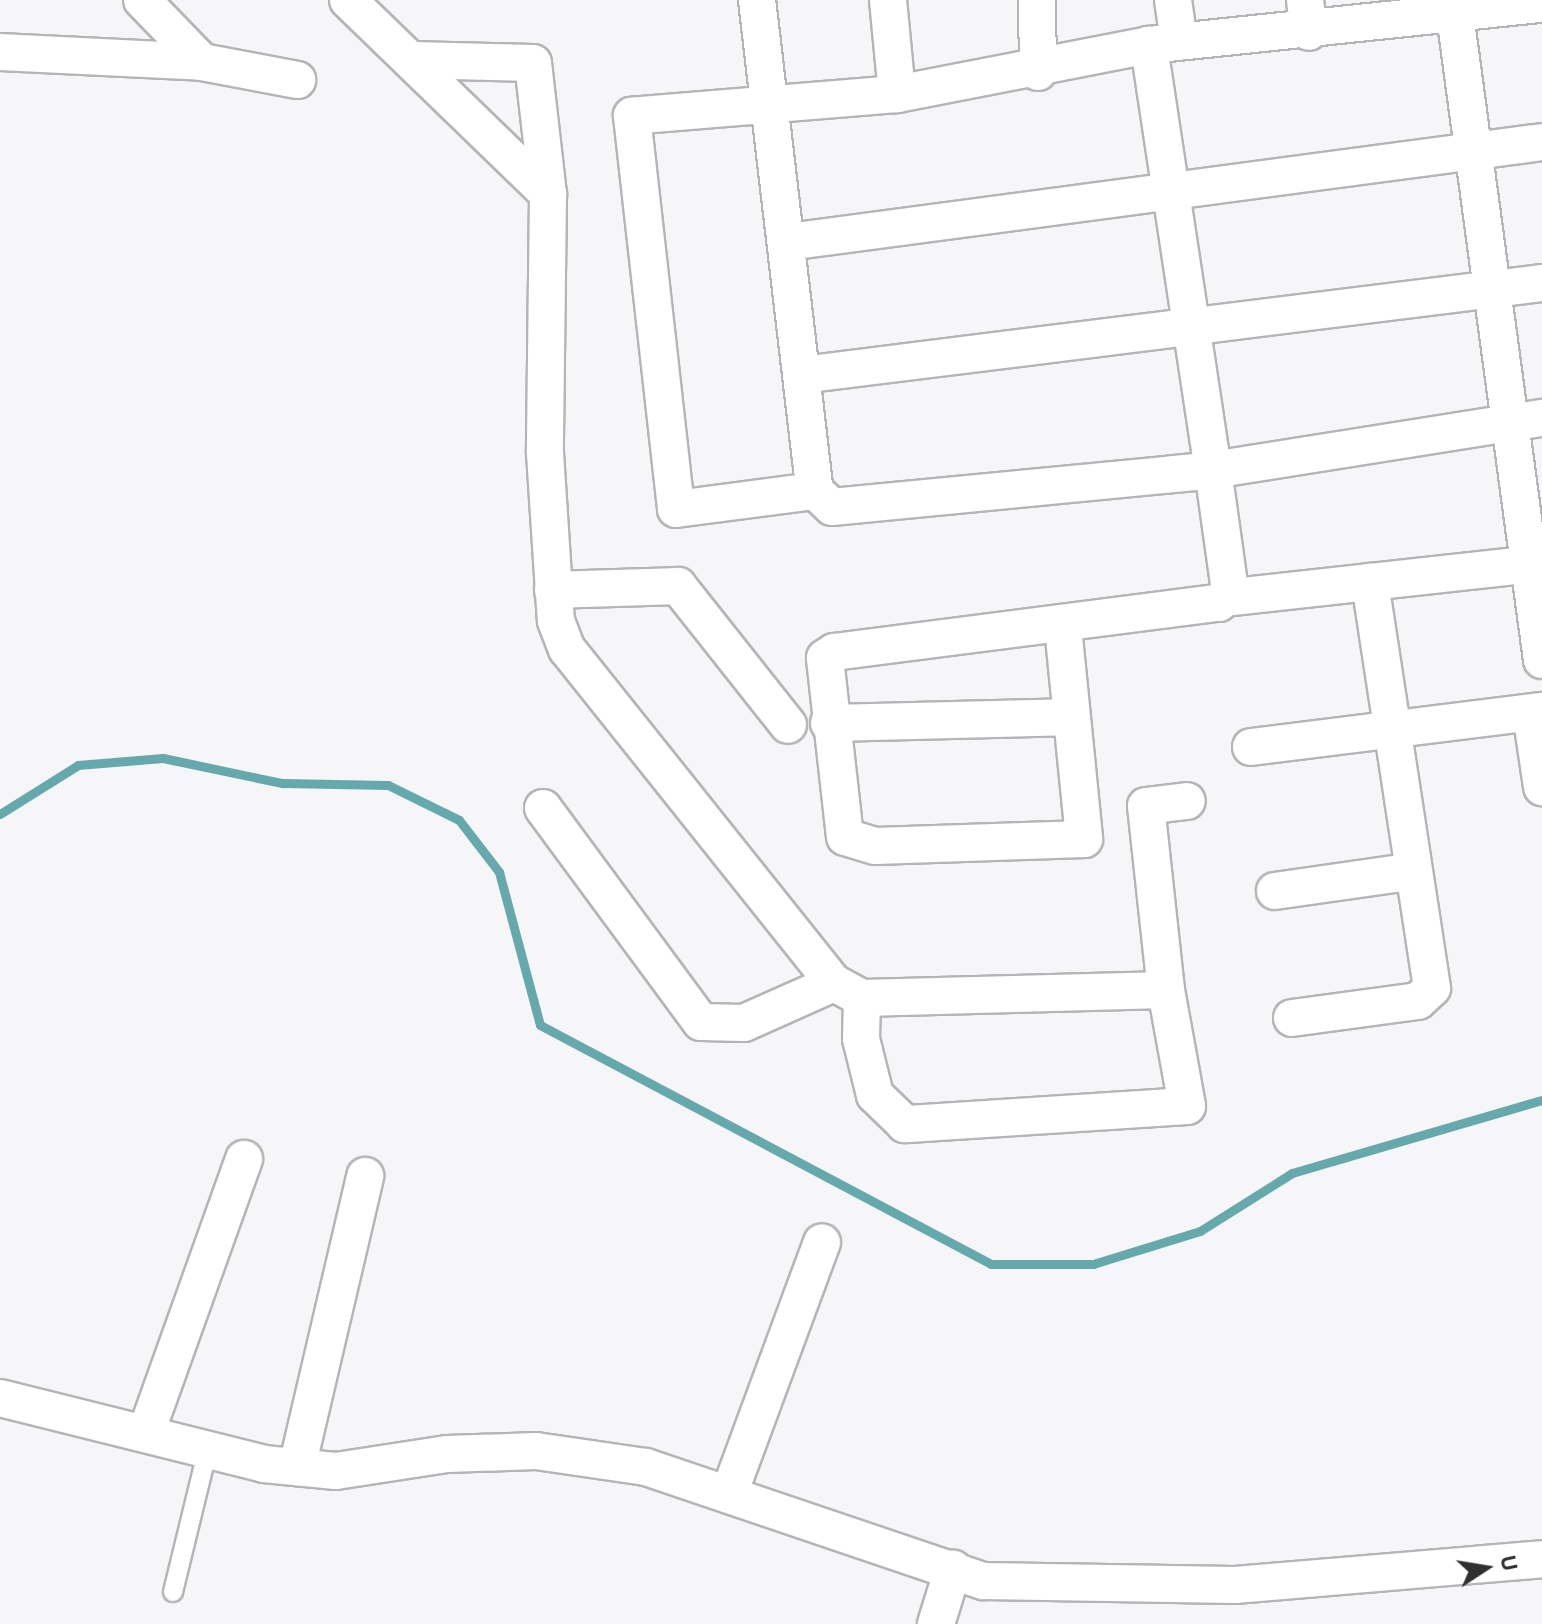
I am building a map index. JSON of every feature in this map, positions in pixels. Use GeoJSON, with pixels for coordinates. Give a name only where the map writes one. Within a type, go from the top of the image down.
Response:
{"type":"FeatureCollection","features":[{"type":"Feature","properties":{"kind":"street"},"geometry":{"type":"LineString","coordinates":[[142,0],[202,62]]}},
{"type":"Feature","properties":{"kind":"street"},"geometry":{"type":"LineString","coordinates":[[348,0],[548,194]]}},
{"type":"Feature","properties":{"kind":"street"},"geometry":{"type":"LineString","coordinates":[[757,0],[815,491],[832,507],[1213,470],[1527,421]]}},
{"type":"Feature","properties":{"kind":"street"},"geometry":{"type":"LineString","coordinates":[[888,0],[897,94]]}},
{"type":"Feature","properties":{"kind":"street"},"geometry":{"type":"LineString","coordinates":[[1037,0],[1038,72]]}},
{"type":"Feature","properties":{"kind":"street"},"geometry":{"type":"LineString","coordinates":[[1173,0],[1164,43],[1169,190],[1213,470],[1225,598]]}},
{"type":"Feature","properties":{"kind":"street"},"geometry":{"type":"LineString","coordinates":[[815,491],[676,509],[634,177],[632,116],[767,100],[897,94],[1038,72],[1164,43],[1307,16],[1542,4]]}},
{"type":"Feature","properties":{"kind":"street"},"geometry":{"type":"LineString","coordinates":[[1454,7],[1493,289],[1527,421],[1542,660]]}},
{"type":"Feature","properties":{"kind":"street"},"geometry":{"type":"LineString","coordinates":[[0,52],[202,62],[297,80]]}},
{"type":"Feature","properties":{"kind":"street"},"geometry":{"type":"LineString","coordinates":[[411,60],[532,61],[548,194],[545,453],[557,636],[848,990],[875,1095],[898,1120],[923,1126],[1187,1106],[1166,990],[1146,806],[1187,801]]}},
{"type":"Feature","properties":{"kind":"street"},"geometry":{"type":"LineString","coordinates":[[788,242],[1542,142]]}},
{"type":"Feature","properties":{"kind":"street"},"geometry":{"type":"LineString","coordinates":[[802,375],[1542,283]]}},
{"type":"Feature","properties":{"kind":"street"},"geometry":{"type":"LineString","coordinates":[[1063,627],[1068,717],[1084,839],[875,846],[845,837],[829,723],[825,658],[834,652],[1063,627],[1225,598],[1536,564]]}},
{"type":"Feature","properties":{"kind":"street"},"geometry":{"type":"LineString","coordinates":[[1292,1018],[1430,994],[1409,872],[1370,582]]}},
{"type":"Feature","properties":{"kind":"street"},"geometry":{"type":"LineString","coordinates":[[553,590],[678,586],[788,725]]}},
{"type":"Feature","properties":{"kind":"street"},"geometry":{"type":"LineString","coordinates":[[1251,747],[1537,712],[1542,787]]}},
{"type":"Feature","properties":{"kind":"street"},"geometry":{"type":"LineString","coordinates":[[829,723],[1068,717]]}},
{"type":"Feature","properties":{"kind":"street"},"geometry":{"type":"LineString","coordinates":[[543,808],[701,1022],[744,1023],[848,990],[1166,990]]}},
{"type":"Feature","properties":{"kind":"street"},"geometry":{"type":"LineString","coordinates":[[1275,891],[1409,872]]}},
{"type":"Feature","properties":{"kind":"street"},"geometry":{"type":"LineString","coordinates":[[147,1430],[244,1159]]}},
{"type":"Feature","properties":{"kind":"street"},"geometry":{"type":"LineString","coordinates":[[297,1467],[365,1176]]}},
{"type":"Feature","properties":{"kind":"street"},"geometry":{"type":"LineString","coordinates":[[730,1491],[822,1242]]}},
{"type":"Feature","properties":{"kind":"street"},"geometry":{"type":"LineString","coordinates":[[0,1398],[297,1467],[348,1470],[447,1454],[536,1451],[646,1467],[730,1491],[983,1581],[1235,1585],[1542,1559]]}},
{"type":"Feature","properties":{"kind":"street"},"geometry":{"type":"LineString","coordinates":[[936,1624],[953,1569]]}},
{"type":"Feature","properties":{"kind":"lane"},"geometry":{"type":"LineString","coordinates":[[173,1592],[208,1448]]}},
{"type":"Feature","properties":{"kind":"waterway"},"geometry":{"type":"LineString","coordinates":[[0,814],[78,765],[163,758],[282,783],[388,785],[459,820],[499,872],[540,1025],[991,1264],[1093,1264],[1200,1231],[1292,1173],[1542,1100]]}}]}
